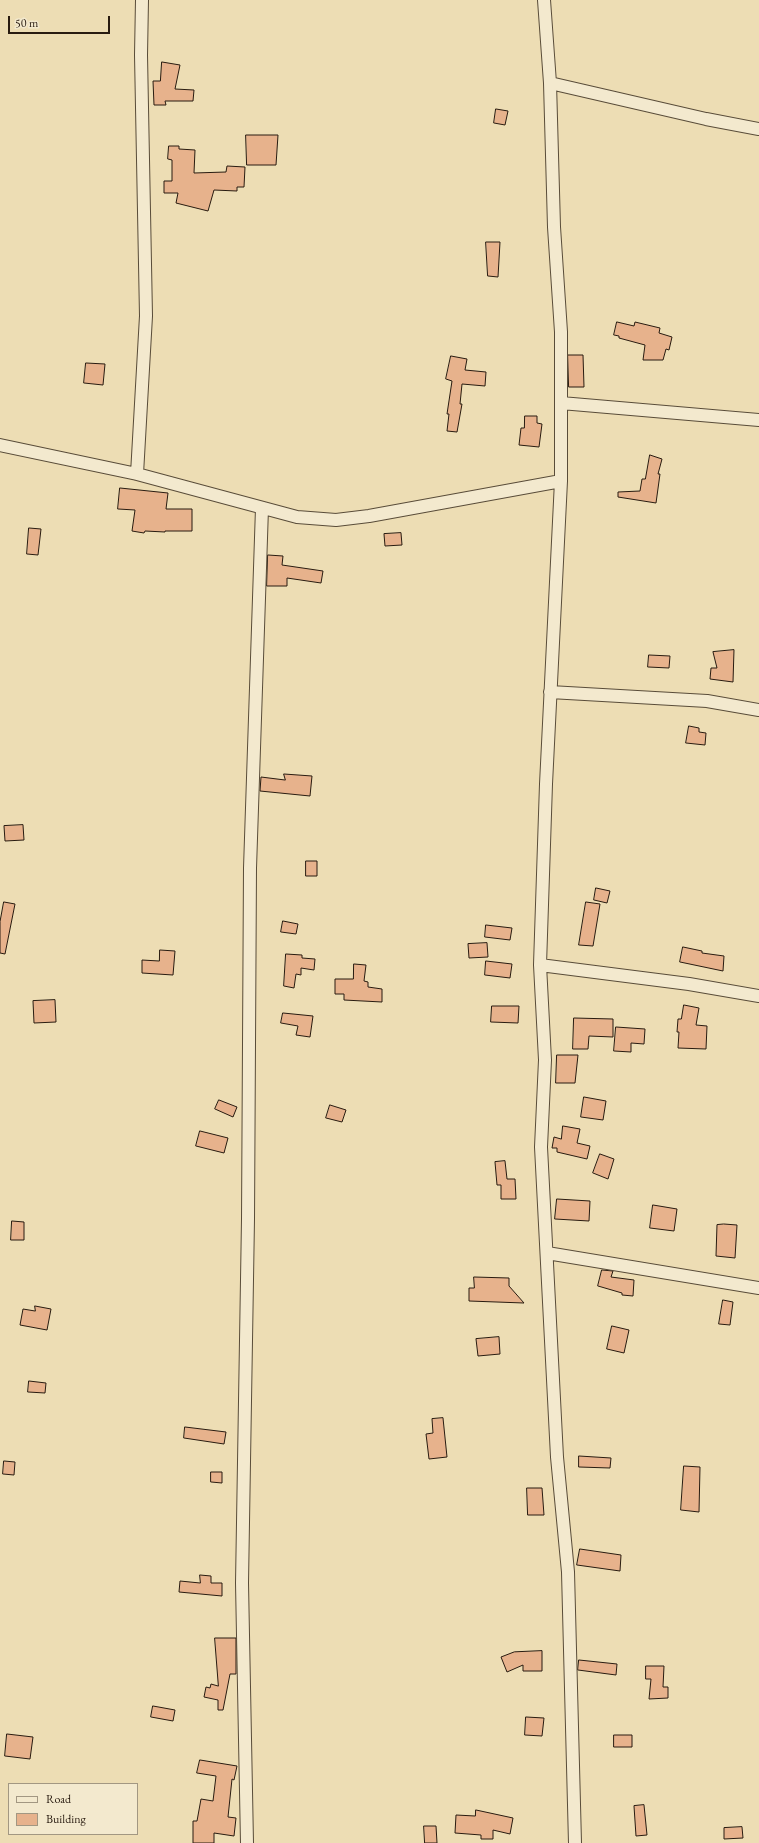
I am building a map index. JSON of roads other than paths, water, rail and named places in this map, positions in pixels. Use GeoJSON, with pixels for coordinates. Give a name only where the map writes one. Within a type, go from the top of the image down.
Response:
{"type":"FeatureCollection","features":[{"type":"Feature","properties":{"kind":"street"},"geometry":{"type":"LineString","coordinates":[[137,474],[146,316],[141,55],[142,0]]}},
{"type":"Feature","properties":{"kind":"street"},"geometry":{"type":"LineString","coordinates":[[544,0],[550,83],[554,227],[561,332],[561,403],[560,481],[550,692],[540,966],[545,1060],[541,1147],[557,1457],[568,1572],[574,1843]]}},
{"type":"Feature","properties":{"kind":"street"},"geometry":{"type":"LineString","coordinates":[[550,83],[706,119],[759,129]]}},
{"type":"Feature","properties":{"kind":"street"},"geometry":{"type":"LineString","coordinates":[[561,403],[759,420]]}},
{"type":"Feature","properties":{"kind":"street"},"geometry":{"type":"LineString","coordinates":[[0,445],[137,474],[297,517],[336,520],[369,516],[560,481]]}},
{"type":"Feature","properties":{"kind":"street"},"geometry":{"type":"LineString","coordinates":[[247,1843],[242,1583],[248,1211],[250,876],[262,508]]}},
{"type":"Feature","properties":{"kind":"street"},"geometry":{"type":"LineString","coordinates":[[550,692],[707,701],[759,710]]}},
{"type":"Feature","properties":{"kind":"street"},"geometry":{"type":"LineString","coordinates":[[540,966],[689,984],[759,996]]}},
{"type":"Feature","properties":{"kind":"street"},"geometry":{"type":"LineString","coordinates":[[547,1253],[759,1288]]}}]}
